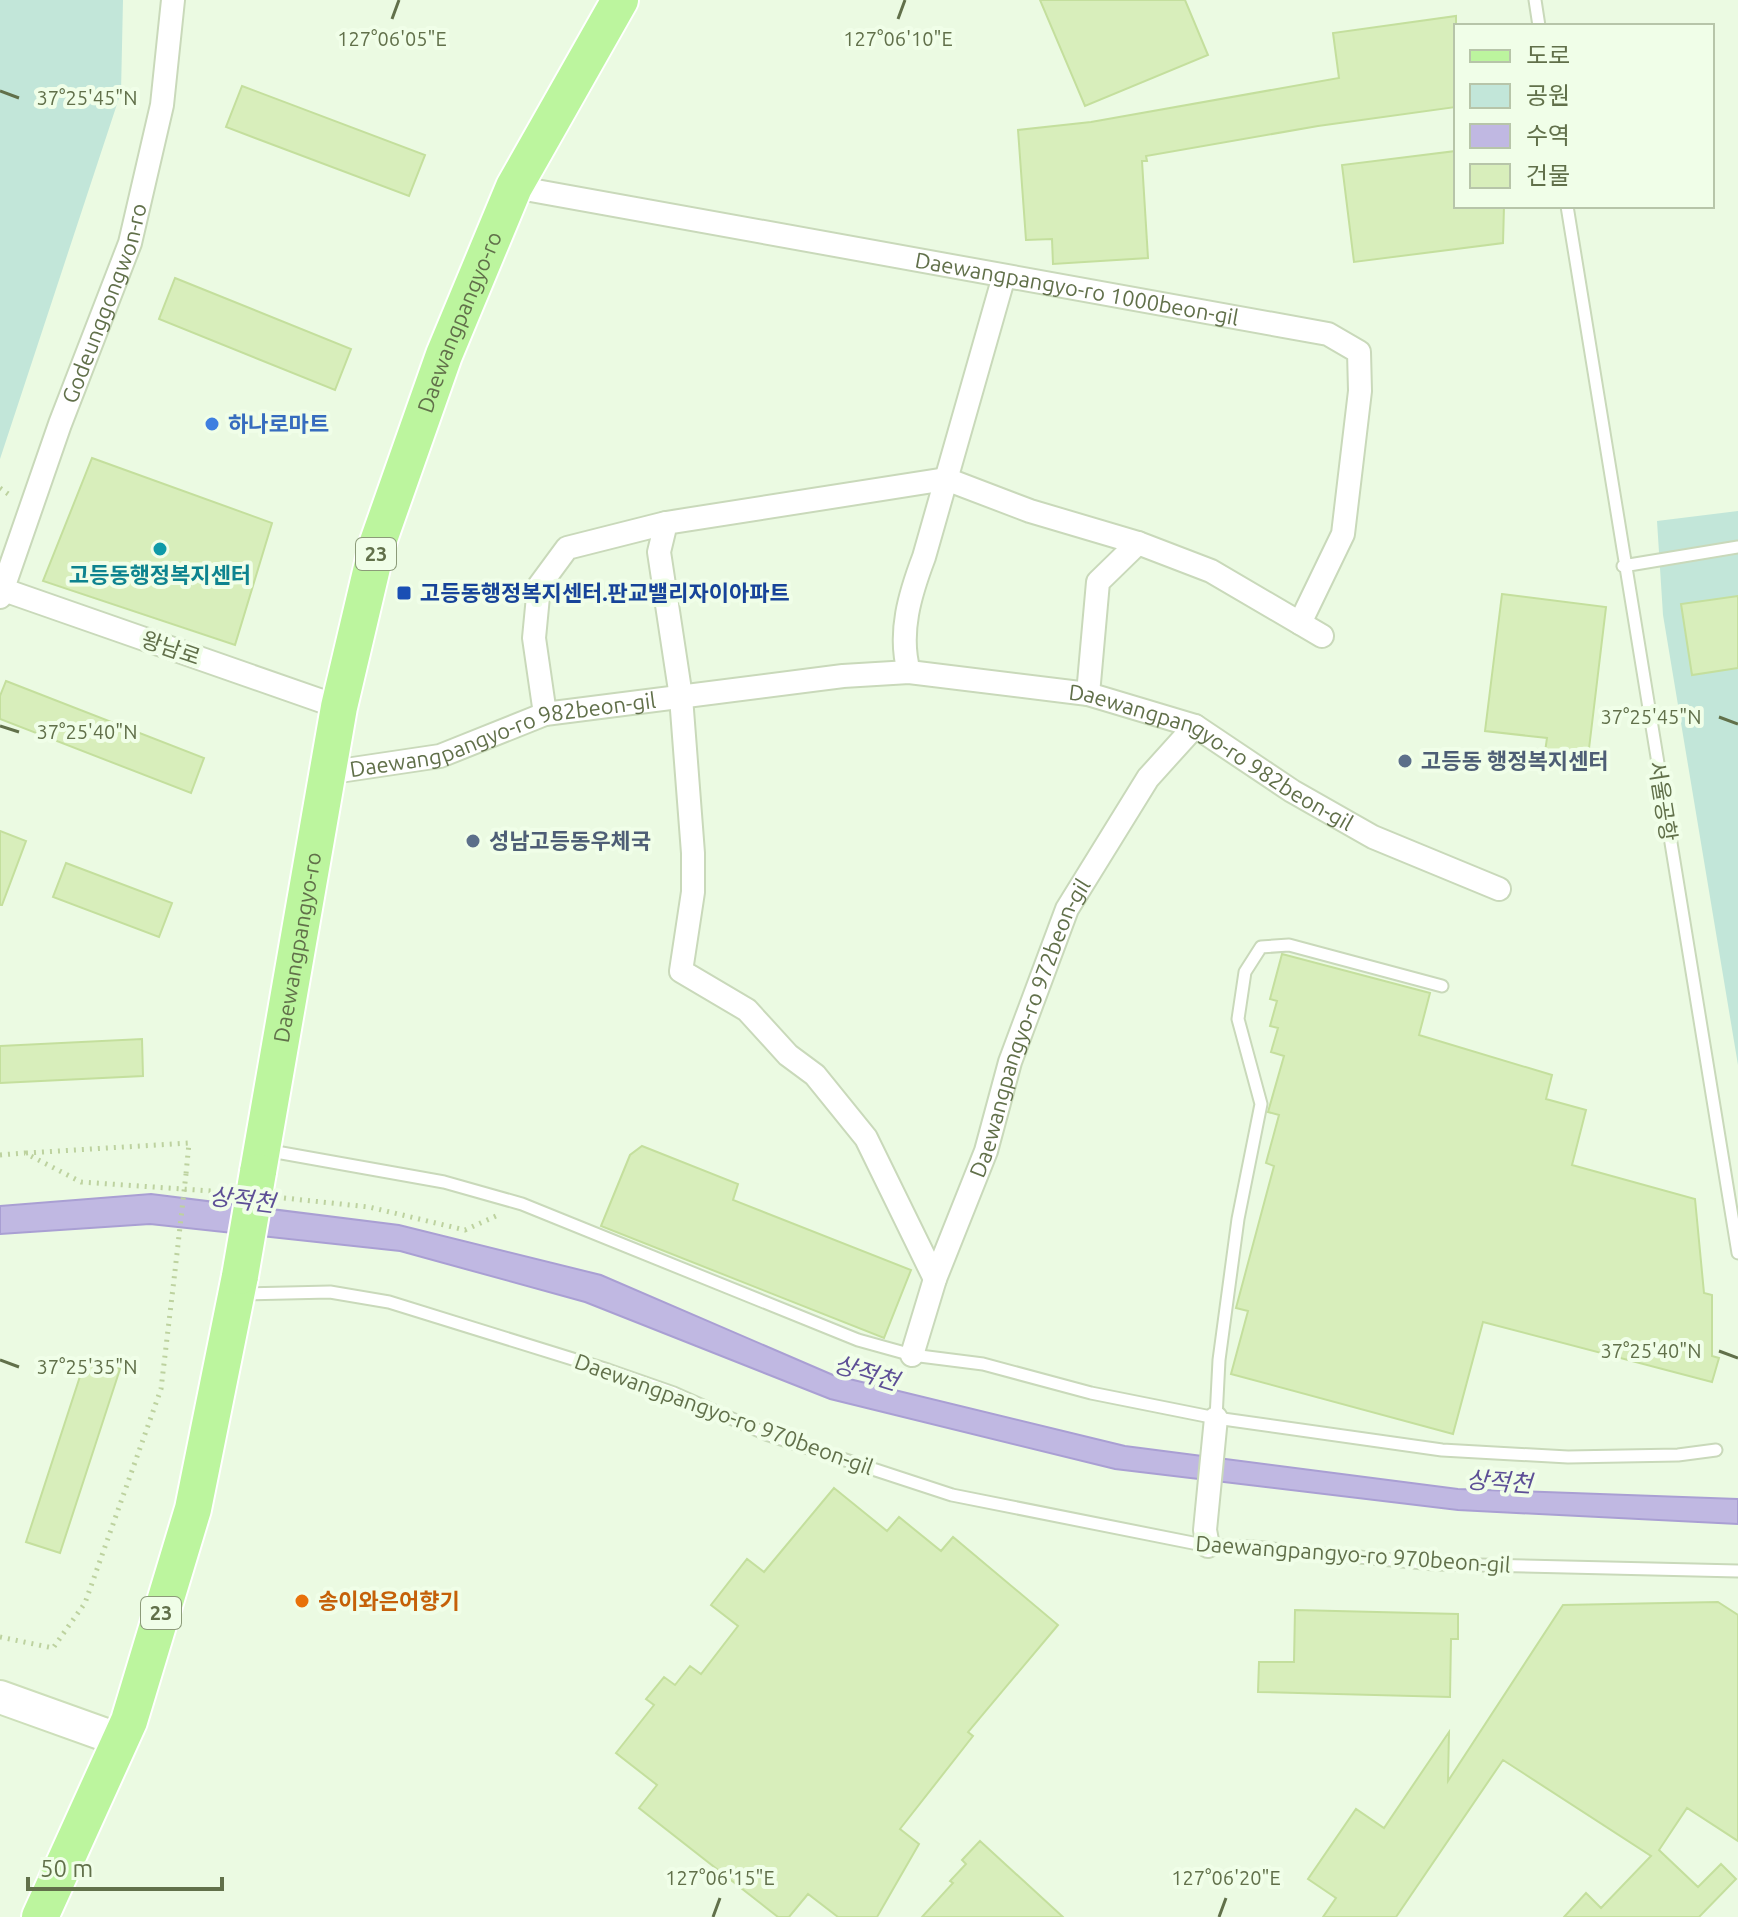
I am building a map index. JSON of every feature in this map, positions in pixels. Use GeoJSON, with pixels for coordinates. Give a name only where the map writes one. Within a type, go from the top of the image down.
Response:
{"type":"FeatureCollection","features":[{"type":"Feature","properties":{"kind":"main road","name":"Daewangpangyo-ro"},"geometry":{"type":"LineString","coordinates":[[40,1917],[120,1740],[193,1509],[239,1285],[326,773],[378,542],[444,355],[514,187],[620,0]]}},
{"type":"Feature","properties":{"kind":"main road"},"geometry":{"type":"LineString","coordinates":[[0,1697],[120,1740]]}},
{"type":"Feature","properties":{"kind":"street","name":"Godeunggongwon-ro"},"geometry":{"type":"LineString","coordinates":[[2,593],[10,548],[130,243],[162,105],[173,0]]}},
{"type":"Feature","properties":{"kind":"street","name":"Daewangpangyo-ro 1000beon-gil"},"geometry":{"type":"LineString","coordinates":[[514,187],[1328,334],[1359,352],[1360,391],[1343,534],[1300,623]]}},
{"type":"Feature","properties":{"kind":"street"},"geometry":{"type":"LineString","coordinates":[[909,672],[902,648],[912,589],[1004,276]]}},
{"type":"Feature","properties":{"kind":"street"},"geometry":{"type":"LineString","coordinates":[[545,714],[534,638],[539,586],[567,548],[666,523],[946,479],[1030,511],[1138,543],[1211,571],[1322,636]]}},
{"type":"Feature","properties":{"kind":"street","name":"Daewangpangyo-ro 982beon-gil"},"geometry":{"type":"LineString","coordinates":[[666,523],[659,552],[681,697]]}},
{"type":"Feature","properties":{"kind":"street"},"geometry":{"type":"LineString","coordinates":[[1088,694],[1098,582],[1138,543]]}},
{"type":"Feature","properties":{"kind":"street","name":"왕남로"},"geometry":{"type":"LineString","coordinates":[[2,593],[339,707]]}},
{"type":"Feature","properties":{"kind":"street","name":"Daewangpangyo-ro 982beon-gil"},"geometry":{"type":"LineString","coordinates":[[326,773],[440,756],[545,714],[843,676],[909,672],[1088,694],[1195,726],[1292,791],[1373,837],[1499,889]]}},
{"type":"Feature","properties":{"kind":"street"},"geometry":{"type":"LineString","coordinates":[[681,697],[693,892],[681,971],[747,1010],[764,1032],[815,1075],[830,1093],[866,1138],[935,1279]]}},
{"type":"Feature","properties":{"kind":"street","name":"Daewangpangyo-ro 972beon-gil"},"geometry":{"type":"LineString","coordinates":[[912,1355],[935,1279],[986,1151],[1010,1062],[1067,909],[1148,778],[1195,726]]}},
{"type":"Feature","properties":{"kind":"street"},"geometry":{"type":"LineString","coordinates":[[1207,1538],[1216,1424]]}},
{"type":"Feature","properties":{"kind":"lane"},"geometry":{"type":"LineString","coordinates":[[1535,0],[1539,24]]}},
{"type":"Feature","properties":{"kind":"lane","name":"서울공항"},"geometry":{"type":"LineString","coordinates":[[1567,208],[1623,566],[1738,1253]]}},
{"type":"Feature","properties":{"kind":"lane"},"geometry":{"type":"LineString","coordinates":[[1623,566],[1738,547]]}},
{"type":"Feature","properties":{"kind":"lane"},"geometry":{"type":"LineString","coordinates":[[1216,1424],[1219,1360],[1238,1219],[1261,1104],[1238,1019],[1245,972],[1261,947],[1289,945],[1442,986]]}},
{"type":"Feature","properties":{"kind":"lane"},"geometry":{"type":"LineString","coordinates":[[259,1161],[444,1182],[522,1204],[858,1340],[912,1355],[983,1364],[1216,1424],[1442,1450],[1568,1457],[1678,1455],[1716,1450]]}},
{"type":"Feature","properties":{"kind":"lane","name":"Daewangpangyo-ro 970beon-gil"},"geometry":{"type":"LineString","coordinates":[[239,1285],[330,1292],[389,1302],[608,1370],[674,1393],[766,1434],[952,1495],[1252,1547],[1434,1564],[1738,1571]]}},
{"type":"Feature","properties":{"kind":"path"},"geometry":{"type":"LineString","coordinates":[[0,1637],[53,1648],[85,1603],[161,1389],[189,1143],[25,1153]]}},
{"type":"Feature","properties":{"kind":"green space"},"geometry":{"type":"Polygon","coordinates":[[[0,0],[123,0],[121,92],[0,459],[0,0]]]}},
{"type":"Feature","properties":{"kind":"green space"},"geometry":{"type":"Polygon","coordinates":[[[1738,511],[1738,1065],[1663,615],[1657,521],[1738,511]]]}},
{"type":"Feature","properties":{"kind":"water"},"geometry":{"type":"Polygon","coordinates":[[[151,1194],[399,1225],[601,1275],[833,1375],[1125,1446],[1458,1489],[1738,1499],[1738,1524],[1458,1510],[1115,1469],[830,1399],[585,1302],[400,1251],[150,1224],[0,1234],[0,1206],[151,1194]]]}},
{"type":"Feature","properties":{"kind":"building"},"geometry":{"type":"Polygon","coordinates":[[[1040,0],[1185,0],[1208,55],[1085,106],[1040,0]]]}},
{"type":"Feature","properties":{"kind":"building"},"geometry":{"type":"Polygon","coordinates":[[[1456,16],[1454,107],[1318,126],[1146,156],[1147,161],[1142,161],[1148,258],[1053,264],[1052,239],[1026,240],[1018,130],[1091,122],[1339,78],[1333,33],[1456,16]]]}},
{"type":"Feature","properties":{"kind":"building"},"geometry":{"type":"Polygon","coordinates":[[[242,86],[425,155],[409,196],[226,127],[242,86]]]}},
{"type":"Feature","properties":{"kind":"building"},"geometry":{"type":"Polygon","coordinates":[[[1454,151],[1454,208],[1504,208],[1503,243],[1354,262],[1342,165],[1454,151]]]}},
{"type":"Feature","properties":{"kind":"building"},"geometry":{"type":"Polygon","coordinates":[[[175,278],[351,349],[335,390],[159,319],[175,278]]]}},
{"type":"Feature","properties":{"kind":"building","name":"고등동행정복지센터"},"geometry":{"type":"Polygon","coordinates":[[[92,458],[272,523],[235,645],[43,581],[92,458]]]}},
{"type":"Feature","properties":{"kind":"building"},"geometry":{"type":"Polygon","coordinates":[[[1502,594],[1606,607],[1588,757],[1545,752],[1547,738],[1485,731],[1502,594]]]}},
{"type":"Feature","properties":{"kind":"building"},"geometry":{"type":"Polygon","coordinates":[[[1738,596],[1738,668],[1692,675],[1681,604],[1738,596]]]}},
{"type":"Feature","properties":{"kind":"building"},"geometry":{"type":"Polygon","coordinates":[[[6,681],[204,758],[191,793],[0,719],[0,696],[6,681]]]}},
{"type":"Feature","properties":{"kind":"building"},"geometry":{"type":"Polygon","coordinates":[[[0,831],[26,841],[2,905],[0,905],[0,831]]]}},
{"type":"Feature","properties":{"kind":"building"},"geometry":{"type":"Polygon","coordinates":[[[66,863],[172,903],[159,937],[53,897],[66,863]]]}},
{"type":"Feature","properties":{"kind":"building"},"geometry":{"type":"Polygon","coordinates":[[[1282,954],[1430,993],[1419,1035],[1552,1075],[1546,1099],[1586,1110],[1572,1165],[1695,1199],[1704,1293],[1712,1295],[1712,1356],[1719,1358],[1712,1382],[1483,1322],[1453,1434],[1231,1374],[1248,1311],[1236,1308],[1274,1166],[1266,1163],[1279,1115],[1268,1112],[1284,1056],[1271,1052],[1278,1028],[1270,1026],[1277,1001],[1270,999],[1282,954]]]}},
{"type":"Feature","properties":{"kind":"building"},"geometry":{"type":"Polygon","coordinates":[[[142,1039],[143,1076],[0,1083],[0,1046],[142,1039]]]}},
{"type":"Feature","properties":{"kind":"building"},"geometry":{"type":"Polygon","coordinates":[[[642,1146],[738,1184],[733,1200],[911,1270],[884,1338],[601,1226],[630,1155],[642,1146]]]}},
{"type":"Feature","properties":{"kind":"building"},"geometry":{"type":"Polygon","coordinates":[[[86,1358],[120,1369],[60,1553],[26,1542],[86,1358]]]}},
{"type":"Feature","properties":{"kind":"building"},"geometry":{"type":"Polygon","coordinates":[[[834,1488],[887,1531],[899,1517],[941,1551],[953,1537],[1058,1625],[968,1732],[973,1736],[900,1829],[919,1844],[877,1917],[838,1917],[808,1894],[789,1917],[778,1917],[639,1808],[657,1785],[616,1753],[654,1705],[646,1699],[664,1677],[675,1685],[690,1666],[701,1674],[738,1626],[711,1605],[747,1559],[764,1572],[834,1488]]]}},
{"type":"Feature","properties":{"kind":"building"},"geometry":{"type":"Polygon","coordinates":[[[1718,1602],[1738,1615],[1738,1841],[1687,1808],[1659,1850],[1698,1887],[1721,1864],[1736,1879],[1699,1917],[1564,1917],[1586,1893],[1601,1908],[1651,1856],[1503,1760],[1396,1917],[1323,1917],[1336,1898],[1308,1879],[1356,1809],[1384,1828],[1449,1732],[1448,1781],[1563,1605],[1718,1602]]]}},
{"type":"Feature","properties":{"kind":"building"},"geometry":{"type":"Polygon","coordinates":[[[1295,1610],[1458,1614],[1458,1639],[1451,1639],[1450,1697],[1258,1692],[1259,1662],[1294,1662],[1295,1610]]]}},
{"type":"Feature","properties":{"kind":"building"},"geometry":{"type":"Polygon","coordinates":[[[980,1841],[1063,1917],[922,1917],[953,1883],[950,1881],[966,1864],[962,1860],[980,1841]]]}},
{"type":"Feature","properties":{"kind":"place","name":"하나로마트"},"geometry":{"type":"Point","coordinates":[212,424]}},
{"type":"Feature","properties":{"kind":"place","name":"고등동행정복지센터"},"geometry":{"type":"Point","coordinates":[160,549]}},
{"type":"Feature","properties":{"kind":"place","name":"고등동행정복지센터.판교밸리자이아파트"},"geometry":{"type":"Point","coordinates":[404,593]}},
{"type":"Feature","properties":{"kind":"place","name":"고등동 행정복지센터"},"geometry":{"type":"Point","coordinates":[1405,761]}},
{"type":"Feature","properties":{"kind":"place","name":"성남고등동우체국"},"geometry":{"type":"Point","coordinates":[473,841]}},
{"type":"Feature","properties":{"kind":"place","name":"송이와은어향기"},"geometry":{"type":"Point","coordinates":[302,1601]}},
{"type":"Feature","properties":{"kind":"water label","name":"상적천"},"geometry":{"type":"Point","coordinates":[242,1200]}},
{"type":"Feature","properties":{"kind":"water label","name":"상적천"},"geometry":{"type":"Point","coordinates":[866,1373]}},
{"type":"Feature","properties":{"kind":"water label","name":"상적천"},"geometry":{"type":"Point","coordinates":[1499,1482]}}]}
